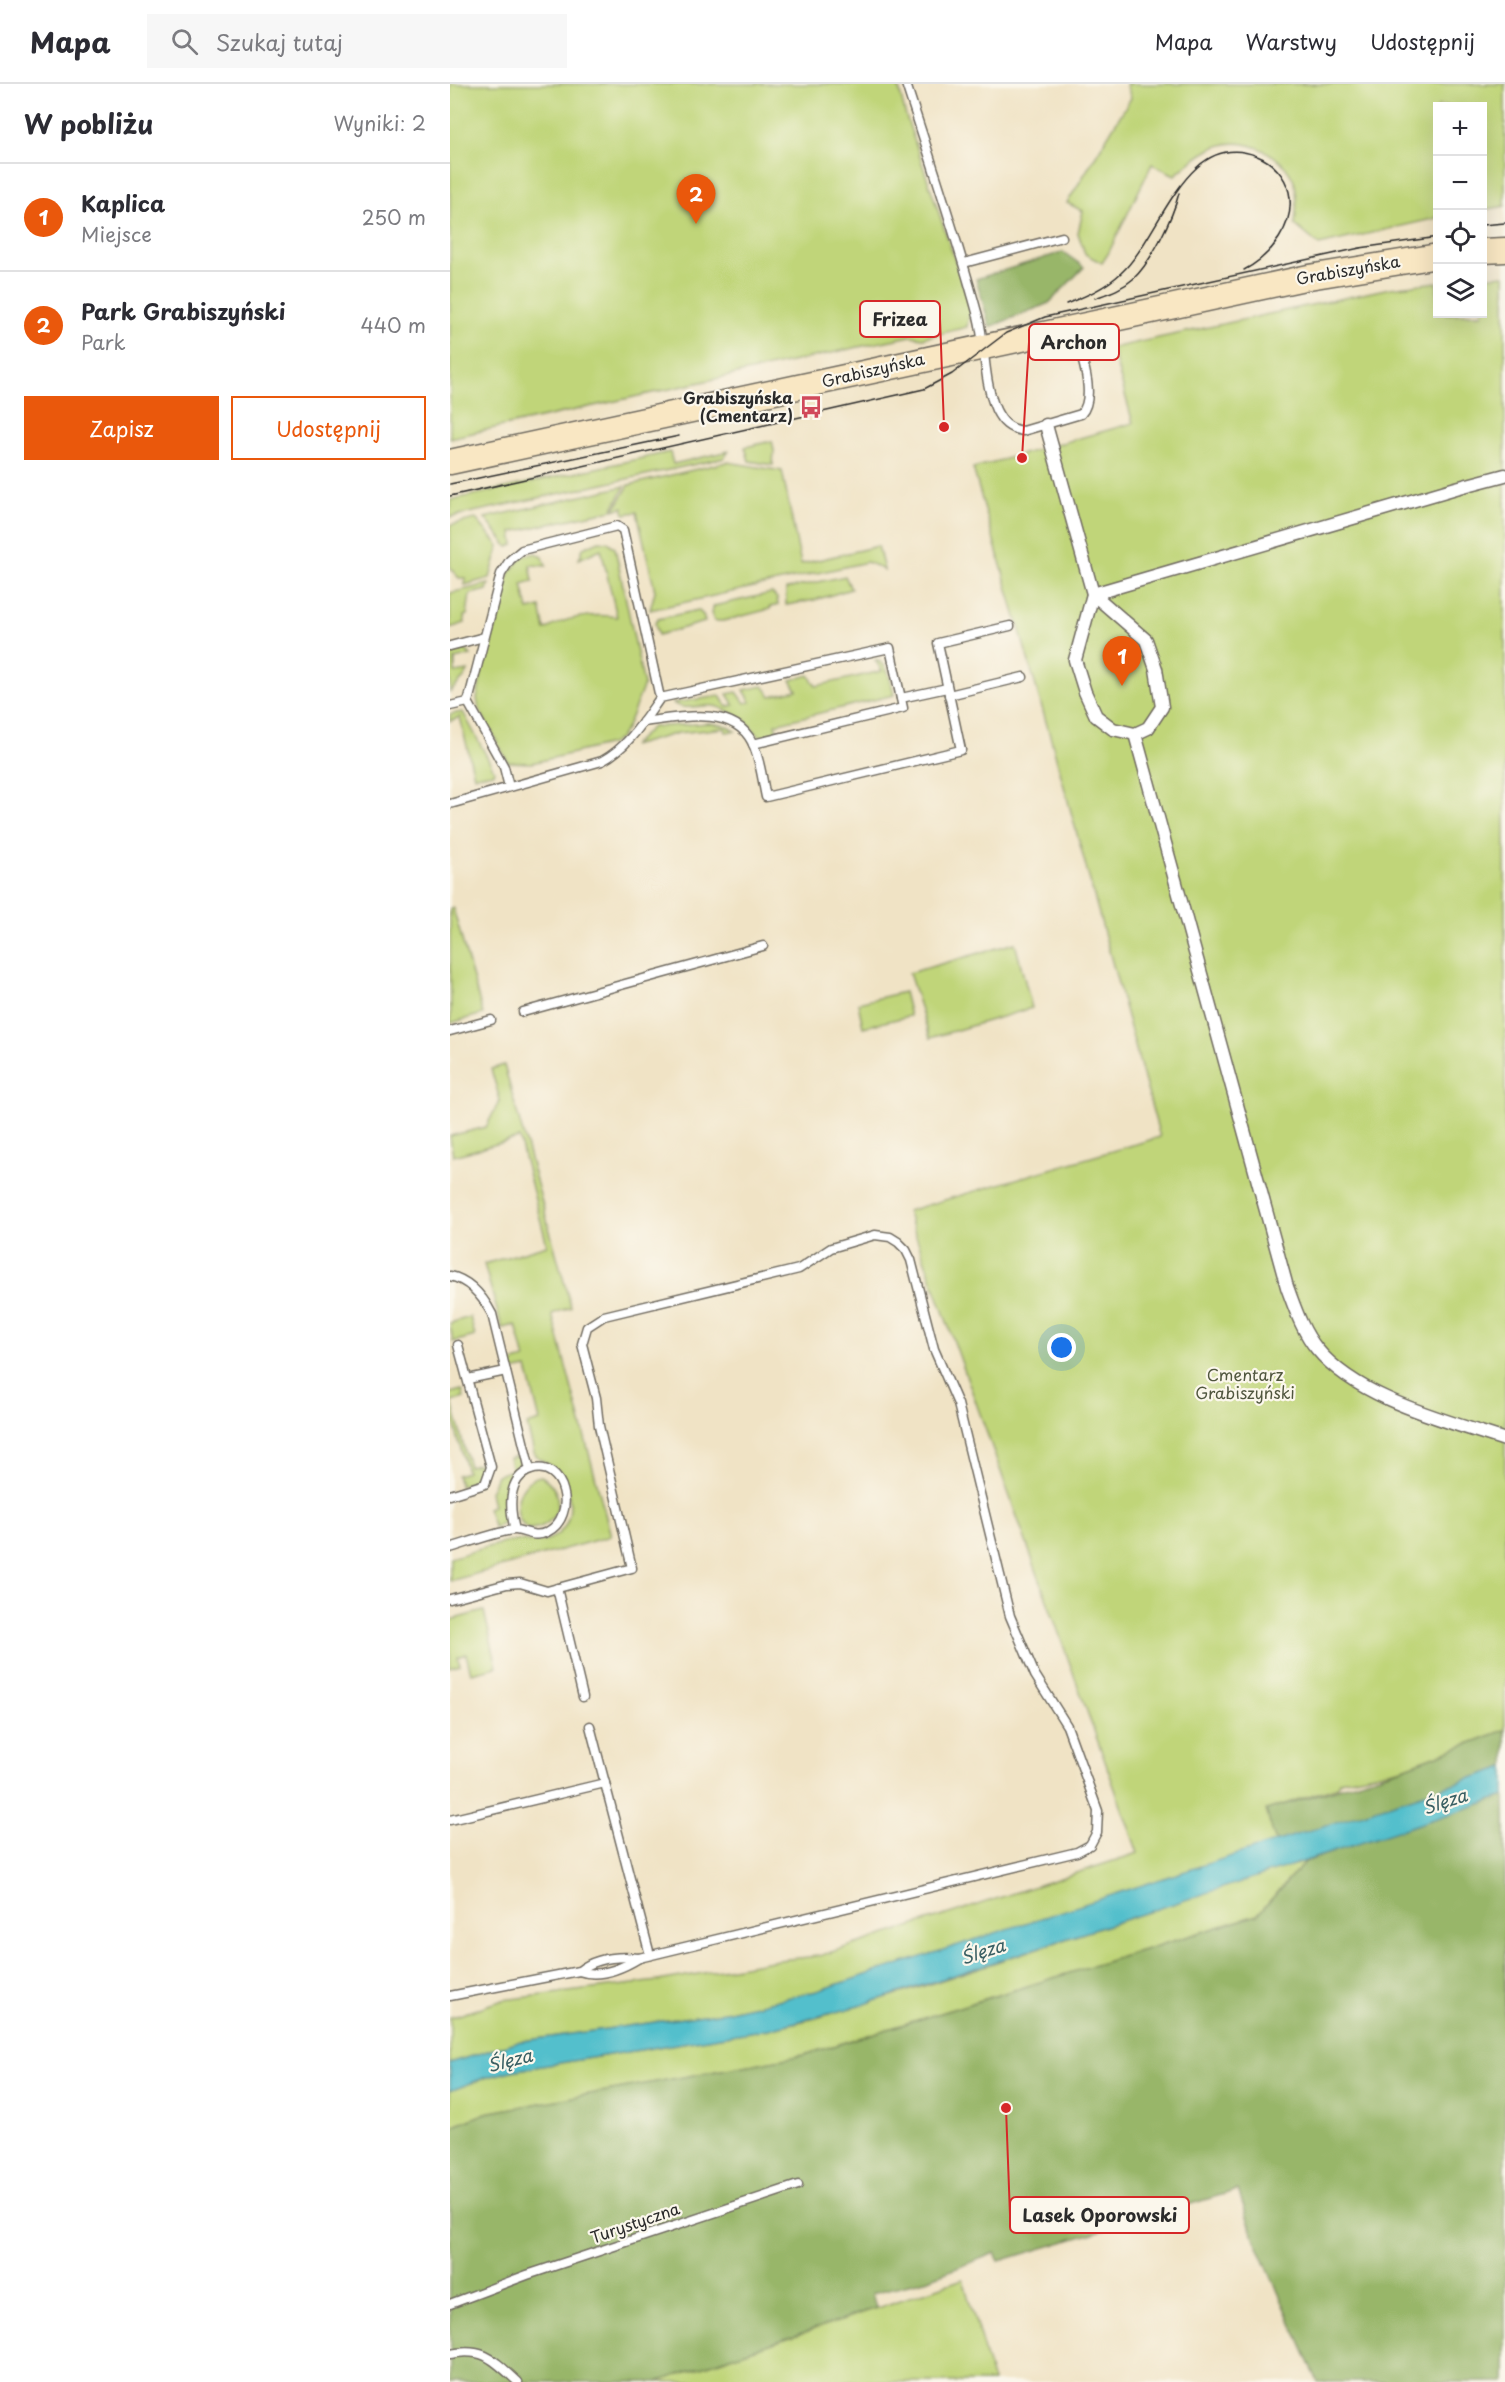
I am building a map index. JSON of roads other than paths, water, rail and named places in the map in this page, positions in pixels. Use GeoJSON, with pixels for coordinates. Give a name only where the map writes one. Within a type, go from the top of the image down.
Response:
{"type":"FeatureCollection","features":[{"type":"Feature","properties":{"kind":"main road"},"geometry":{"type":"LineString","coordinates":[[1487,251],[1505,250]]}},
{"type":"Feature","properties":{"kind":"main road","name":"Grabiszyńska"},"geometry":{"type":"LineString","coordinates":[[450,462],[524,448],[866,371],[1309,277],[1433,256]]}},
{"type":"Feature","properties":{"kind":"street"},"geometry":{"type":"LineString","coordinates":[[1046,425],[1093,594],[1075,660],[1085,692],[1096,716],[1113,729],[1135,734],[1148,728],[1162,707],[1156,669],[1146,640],[1093,594]]}},
{"type":"Feature","properties":{"kind":"street"},"geometry":{"type":"LineString","coordinates":[[1093,594],[1505,475]]}},
{"type":"Feature","properties":{"kind":"street"},"geometry":{"type":"LineString","coordinates":[[1135,734],[1287,1287],[1302,1326],[1316,1348],[1346,1376],[1394,1401],[1505,1440]]}},
{"type":"Feature","properties":{"kind":"lane"},"geometry":{"type":"LineString","coordinates":[[906,84],[964,262],[983,336],[985,372],[996,409],[1000,418],[1014,430],[1023,431],[1081,414],[1088,402],[1088,385],[1074,328]]}},
{"type":"Feature","properties":{"kind":"lane"},"geometry":{"type":"LineString","coordinates":[[964,262],[1062,237]]}},
{"type":"Feature","properties":{"kind":"lane"},"geometry":{"type":"LineString","coordinates":[[509,787],[504,767],[468,702],[501,574],[510,560],[522,550],[617,526],[623,530],[660,698]]}},
{"type":"Feature","properties":{"kind":"lane"},"geometry":{"type":"LineString","coordinates":[[643,722],[706,717],[724,719],[739,725],[753,744],[766,797],[962,750],[938,643],[1010,626]]}},
{"type":"Feature","properties":{"kind":"lane"},"geometry":{"type":"LineString","coordinates":[[450,646],[484,638]]}},
{"type":"Feature","properties":{"kind":"lane"},"geometry":{"type":"LineString","coordinates":[[450,804],[602,761],[614,755],[643,722],[660,698],[890,648],[903,708],[753,744]]}},
{"type":"Feature","properties":{"kind":"lane"},"geometry":{"type":"LineString","coordinates":[[901,698],[948,692],[1023,677]]}},
{"type":"Feature","properties":{"kind":"lane"},"geometry":{"type":"LineString","coordinates":[[450,706],[468,702]]}},
{"type":"Feature","properties":{"kind":"lane"},"geometry":{"type":"LineString","coordinates":[[523,1012],[763,946]]}},
{"type":"Feature","properties":{"kind":"lane"},"geometry":{"type":"LineString","coordinates":[[450,1031],[491,1020]]}},
{"type":"Feature","properties":{"kind":"lane"},"geometry":{"type":"LineString","coordinates":[[450,1599],[507,1584],[520,1583],[547,1591],[632,1568],[599,1426],[596,1398],[582,1344],[588,1327],[604,1316],[799,1269],[831,1248],[875,1235],[890,1237],[902,1245],[911,1260],[934,1348],[958,1404],[1010,1616],[1035,1675],[1067,1726],[1098,1811],[1097,1832],[1090,1845],[1077,1852],[639,1958],[622,1956],[587,1964],[579,1971],[450,1996]]}},
{"type":"Feature","properties":{"kind":"lane"},"geometry":{"type":"LineString","coordinates":[[450,1276],[459,1277],[484,1300],[492,1314],[531,1470]]}},
{"type":"Feature","properties":{"kind":"lane"},"geometry":{"type":"LineString","coordinates":[[450,1495],[485,1484],[491,1467],[459,1345]]}},
{"type":"Feature","properties":{"kind":"lane"},"geometry":{"type":"LineString","coordinates":[[468,1379],[506,1371]]}},
{"type":"Feature","properties":{"kind":"lane"},"geometry":{"type":"LineString","coordinates":[[450,1548],[515,1530],[531,1536],[547,1532],[565,1513],[566,1500],[558,1479],[551,1472],[543,1468],[531,1470],[520,1477],[510,1500],[515,1530]]}},
{"type":"Feature","properties":{"kind":"lane"},"geometry":{"type":"LineString","coordinates":[[556,1588],[583,1697]]}},
{"type":"Feature","properties":{"kind":"lane"},"geometry":{"type":"LineString","coordinates":[[590,1726],[650,1955]]}},
{"type":"Feature","properties":{"kind":"lane"},"geometry":{"type":"LineString","coordinates":[[450,1820],[605,1783]]}},
{"type":"Feature","properties":{"kind":"lane","name":"Turystyczna"},"geometry":{"type":"LineString","coordinates":[[450,2304],[733,2205],[798,2185]]}},
{"type":"Feature","properties":{"kind":"lane"},"geometry":{"type":"LineString","coordinates":[[450,2354],[474,2351],[484,2354],[518,2382]]}},
{"type":"Feature","properties":{"kind":"water","name":"Ślęza"},"geometry":{"type":"Polygon","coordinates":[[[1505,1767],[1505,1796],[856,2007],[768,2029],[511,2071],[450,2091],[450,2063],[516,2042],[725,2012],[817,1991],[1505,1767]]]}},
{"type":"Feature","properties":{"kind":"tram line"},"geometry":{"type":"LineString","coordinates":[[1066,304],[1088,295],[1121,273],[1135,257],[1177,190],[1193,171],[1211,157],[1232,151],[1257,156],[1273,166],[1281,175],[1289,192],[1289,216],[1279,238],[1272,248],[1244,270]]}},
{"type":"Feature","properties":{"kind":"tram line"},"geometry":{"type":"LineString","coordinates":[[1095,298],[1124,285],[1140,272],[1160,239],[1179,193]]}},
{"type":"Feature","properties":{"kind":"tram line"},"geometry":{"type":"LineString","coordinates":[[1487,225],[1505,223]]}},
{"type":"Feature","properties":{"kind":"tram line"},"geometry":{"type":"LineString","coordinates":[[450,496],[924,389],[952,374],[1006,333],[1045,317],[1360,248],[1433,238]]}},
{"type":"Feature","properties":{"kind":"tram line"},"geometry":{"type":"LineString","coordinates":[[450,484],[679,436]]}},
{"type":"Feature","properties":{"kind":"place","name":"Park Grabiszyński"},"geometry":{"type":"Point","coordinates":[696,224]}},
{"type":"Feature","properties":{"kind":"place","name":"Grabiszyńska (Cmentarz)"},"geometry":{"type":"Point","coordinates":[811,407]}},
{"type":"Feature","properties":{"kind":"place","name":"Frizea"},"geometry":{"type":"Point","coordinates":[944,427]}},
{"type":"Feature","properties":{"kind":"place","name":"Archon"},"geometry":{"type":"Point","coordinates":[1022,458]}},
{"type":"Feature","properties":{"kind":"place","name":"Kaplica"},"geometry":{"type":"Point","coordinates":[1122,686]}},
{"type":"Feature","properties":{"kind":"place","name":"Lasek Oporowski"},"geometry":{"type":"Point","coordinates":[1006,2108]}},
{"type":"Feature","properties":{"kind":"park label","name":"Cmentarz Grabiszyński"},"geometry":{"type":"Point","coordinates":[1245,1384]}}]}
